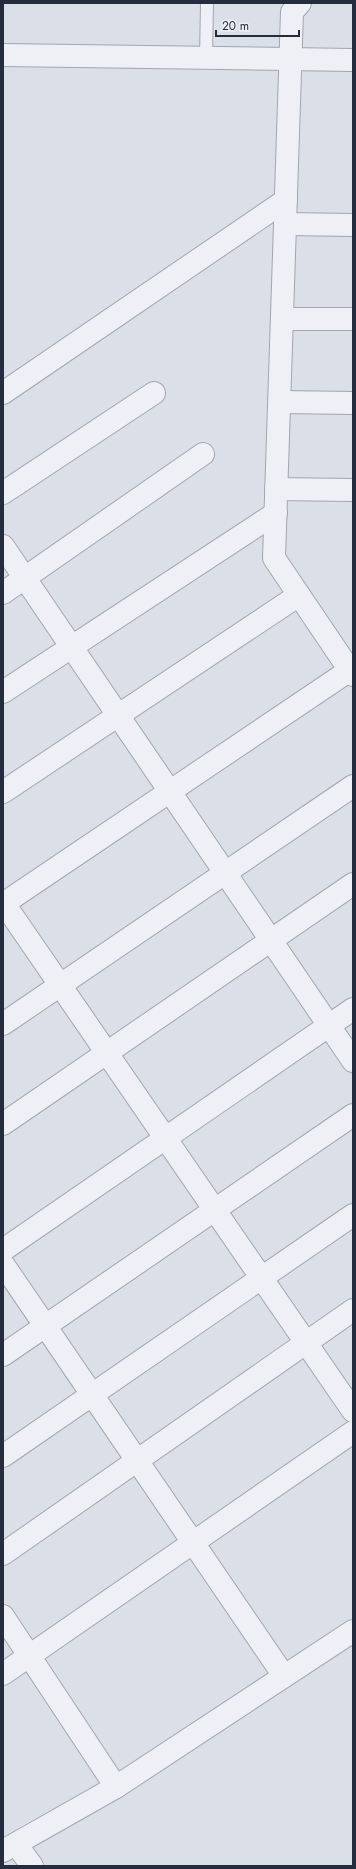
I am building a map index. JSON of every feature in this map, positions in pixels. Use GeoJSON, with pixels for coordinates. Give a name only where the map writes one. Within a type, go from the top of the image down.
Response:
{"type":"FeatureCollection","features":[{"type":"Feature","properties":{"kind":"street"},"geometry":{"type":"LineString","coordinates":[[300,3],[292,12],[274,558],[352,671],[3,903],[353,1411]]}},
{"type":"Feature","properties":{"kind":"street"},"geometry":{"type":"LineString","coordinates":[[3,55],[353,60]]}},
{"type":"Feature","properties":{"kind":"street"},"geometry":{"type":"LineString","coordinates":[[3,393],[286,200]]}},
{"type":"Feature","properties":{"kind":"street"},"geometry":{"type":"LineString","coordinates":[[286,224],[353,225]]}},
{"type":"Feature","properties":{"kind":"street"},"geometry":{"type":"LineString","coordinates":[[282,318],[353,319]]}},
{"type":"Feature","properties":{"kind":"street"},"geometry":{"type":"LineString","coordinates":[[3,493],[154,393]]}},
{"type":"Feature","properties":{"kind":"street"},"geometry":{"type":"LineString","coordinates":[[280,402],[353,403]]}},
{"type":"Feature","properties":{"kind":"street"},"geometry":{"type":"LineString","coordinates":[[3,593],[203,454]]}},
{"type":"Feature","properties":{"kind":"street"},"geometry":{"type":"LineString","coordinates":[[276,489],[353,490]]}},
{"type":"Feature","properties":{"kind":"street"},"geometry":{"type":"LineString","coordinates":[[3,692],[276,513]]}},
{"type":"Feature","properties":{"kind":"street"},"geometry":{"type":"LineString","coordinates":[[3,546],[353,1061]]}},
{"type":"Feature","properties":{"kind":"street"},"geometry":{"type":"LineString","coordinates":[[3,792],[299,595]]}},
{"type":"Feature","properties":{"kind":"street"},"geometry":{"type":"LineString","coordinates":[[3,1024],[353,786]]}},
{"type":"Feature","properties":{"kind":"street"},"geometry":{"type":"LineString","coordinates":[[3,1124],[353,884]]}},
{"type":"Feature","properties":{"kind":"street"},"geometry":{"type":"LineString","coordinates":[[3,1250],[353,1009]]}},
{"type":"Feature","properties":{"kind":"street"},"geometry":{"type":"LineString","coordinates":[[3,1355],[353,1115]]}},
{"type":"Feature","properties":{"kind":"street"},"geometry":{"type":"LineString","coordinates":[[3,1456],[353,1215]]}},
{"type":"Feature","properties":{"kind":"street"},"geometry":{"type":"LineString","coordinates":[[3,1264],[284,1676]]}},
{"type":"Feature","properties":{"kind":"street"},"geometry":{"type":"LineString","coordinates":[[3,1554],[353,1310]]}},
{"type":"Feature","properties":{"kind":"street"},"geometry":{"type":"LineString","coordinates":[[3,1674],[353,1432]]}},
{"type":"Feature","properties":{"kind":"street"},"geometry":{"type":"LineString","coordinates":[[3,1616],[116,1787]]}},
{"type":"Feature","properties":{"kind":"street"},"geometry":{"type":"LineString","coordinates":[[32,1866],[9,1847],[116,1787],[353,1631]]}},
{"type":"Feature","properties":{"kind":"lane"},"geometry":{"type":"LineString","coordinates":[[206,58],[207,3]]}}]}
